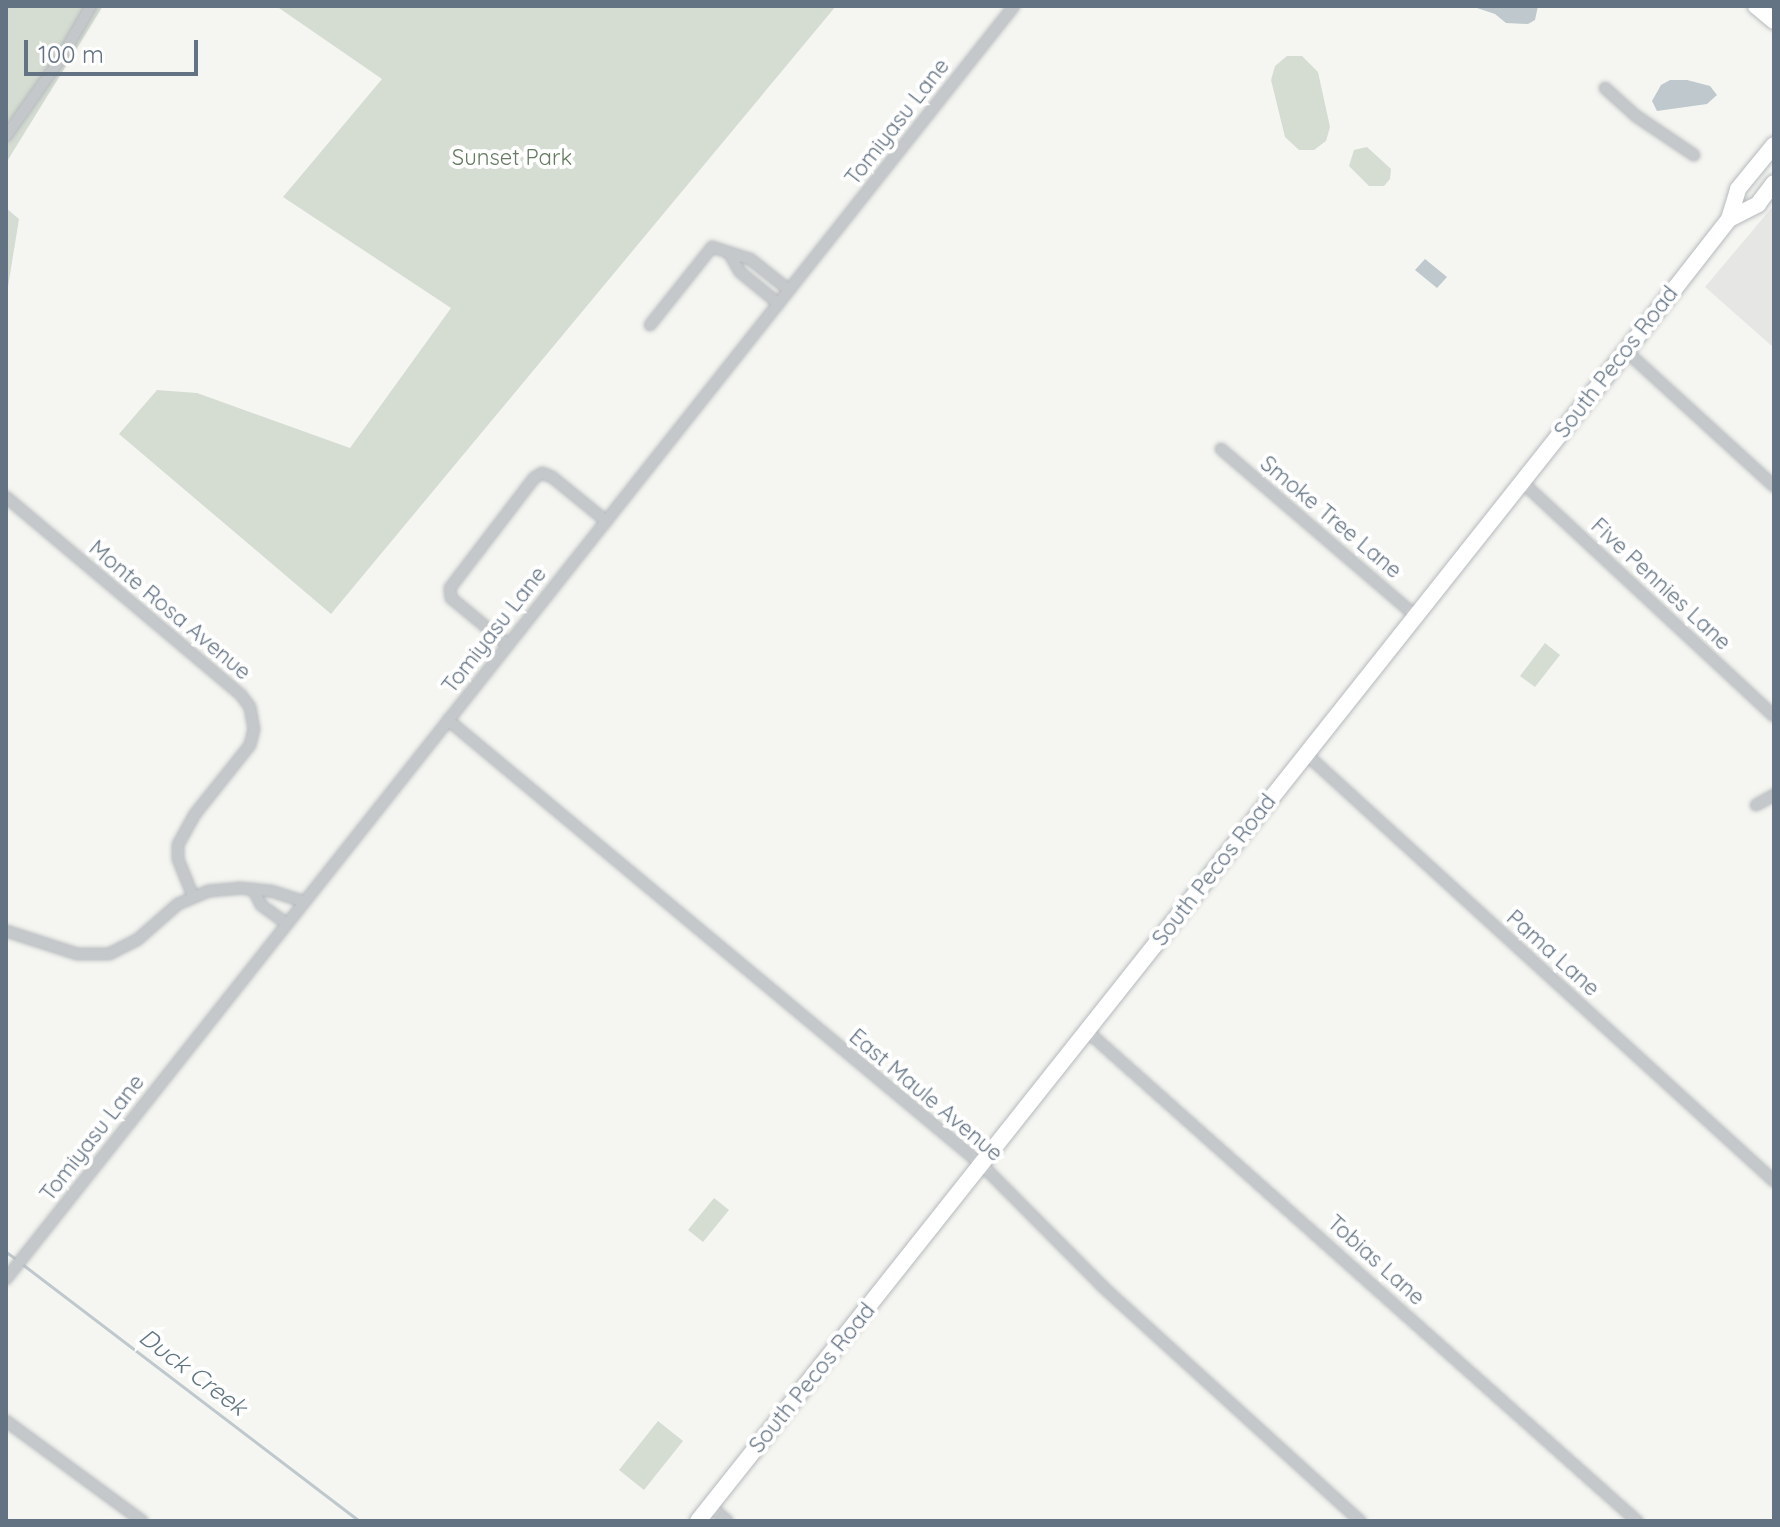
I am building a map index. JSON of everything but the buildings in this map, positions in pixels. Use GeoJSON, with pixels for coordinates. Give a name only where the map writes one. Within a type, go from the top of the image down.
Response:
{"type":"FeatureCollection","features":[{"type":"Feature","properties":{"kind":"main road"},"geometry":{"type":"LineString","coordinates":[[1756,6],[1774,21]]}},
{"type":"Feature","properties":{"kind":"main road","name":"South Pecos Road"},"geometry":{"type":"LineString","coordinates":[[698,1521],[1626,351],[1729,219],[1738,189],[1774,145]]}},
{"type":"Feature","properties":{"kind":"main road","name":"South Pecos Road"},"geometry":{"type":"LineString","coordinates":[[1729,219],[1758,204],[1774,183]]}},
{"type":"Feature","properties":{"kind":"street"},"geometry":{"type":"LineString","coordinates":[[6,136],[61,58],[91,6]]}},
{"type":"Feature","properties":{"kind":"street","name":"Tomiyasu Lane"},"geometry":{"type":"LineString","coordinates":[[6,1279],[1014,6]]}},
{"type":"Feature","properties":{"kind":"street"},"geometry":{"type":"LineString","coordinates":[[1605,88],[1636,116],[1694,155]]}},
{"type":"Feature","properties":{"kind":"street"},"geometry":{"type":"LineString","coordinates":[[650,325],[712,247],[750,259],[789,290]]}},
{"type":"Feature","properties":{"kind":"street"},"geometry":{"type":"LineString","coordinates":[[729,253],[740,272],[779,304]]}},
{"type":"Feature","properties":{"kind":"street"},"geometry":{"type":"LineString","coordinates":[[1626,351],[1774,486]]}},
{"type":"Feature","properties":{"kind":"street","name":"Smoke Tree Lane"},"geometry":{"type":"LineString","coordinates":[[1221,449],[1415,615]]}},
{"type":"Feature","properties":{"kind":"street"},"geometry":{"type":"LineString","coordinates":[[508,645],[451,598],[450,588],[524,490],[542,473],[606,521]]}},
{"type":"Feature","properties":{"kind":"street","name":"Five Pennies Lane"},"geometry":{"type":"LineString","coordinates":[[1521,481],[1774,716]]}},
{"type":"Feature","properties":{"kind":"street","name":"Monte Rosa Avenue"},"geometry":{"type":"LineString","coordinates":[[6,497],[241,695],[250,707],[254,729],[250,745],[195,814],[178,845],[178,859],[193,896]]}},
{"type":"Feature","properties":{"kind":"street","name":"East Maule Avenue"},"geometry":{"type":"LineString","coordinates":[[448,720],[982,1165],[1103,1287],[1360,1521]]}},
{"type":"Feature","properties":{"kind":"street","name":"Pama Lane"},"geometry":{"type":"LineString","coordinates":[[1306,754],[1774,1181]]}},
{"type":"Feature","properties":{"kind":"street"},"geometry":{"type":"LineString","coordinates":[[1756,805],[1774,795]]}},
{"type":"Feature","properties":{"kind":"street"},"geometry":{"type":"LineString","coordinates":[[253,889],[261,905],[287,924]]}},
{"type":"Feature","properties":{"kind":"street"},"geometry":{"type":"LineString","coordinates":[[6,931],[77,954],[109,954],[137,940],[178,904],[208,891],[253,889],[304,902]]}},
{"type":"Feature","properties":{"kind":"street","name":"Tobias Lane"},"geometry":{"type":"LineString","coordinates":[[1087,1031],[1637,1521]]}},
{"type":"Feature","properties":{"kind":"street"},"geometry":{"type":"LineString","coordinates":[[6,1421],[134,1519]]}},
{"type":"Feature","properties":{"kind":"street"},"geometry":{"type":"LineString","coordinates":[[710,1506],[727,1521]]}},
{"type":"Feature","properties":{"kind":"shaded area"},"geometry":{"type":"Polygon","coordinates":[[[1471,6],[1538,6],[1535,20],[1528,24],[1506,23],[1495,14],[1471,6]]]}},
{"type":"Feature","properties":{"kind":"shaded area"},"geometry":{"type":"Polygon","coordinates":[[[1670,80],[1687,80],[1710,86],[1717,95],[1707,104],[1657,111],[1652,101],[1661,85],[1670,80]]]}},
{"type":"Feature","properties":{"kind":"shaded area"},"geometry":{"type":"Polygon","coordinates":[[[1774,205],[1774,348],[1705,287],[1774,205]]]}},
{"type":"Feature","properties":{"kind":"shaded area"},"geometry":{"type":"Polygon","coordinates":[[[1425,259],[1447,277],[1437,288],[1415,270],[1425,259]]]}},
{"type":"Feature","properties":{"kind":"green space"},"geometry":{"type":"Polygon","coordinates":[[[6,6],[103,6],[6,163],[6,6]]]}},
{"type":"Feature","properties":{"kind":"green space","name":"Sunset Park"},"geometry":{"type":"Polygon","coordinates":[[[276,6],[836,6],[331,614],[119,434],[157,390],[197,393],[350,448],[451,308],[283,197],[382,79],[276,6]]]}},
{"type":"Feature","properties":{"kind":"green space"},"geometry":{"type":"Polygon","coordinates":[[[1287,56],[1302,56],[1318,72],[1330,127],[1326,141],[1314,150],[1299,150],[1285,137],[1271,80],[1275,66],[1287,56]]]}},
{"type":"Feature","properties":{"kind":"green space"},"geometry":{"type":"Polygon","coordinates":[[[1367,147],[1391,169],[1390,179],[1384,186],[1369,186],[1349,166],[1354,150],[1367,147]]]}},
{"type":"Feature","properties":{"kind":"green space"},"geometry":{"type":"Polygon","coordinates":[[[6,208],[19,219],[6,299],[6,208]]]}},
{"type":"Feature","properties":{"kind":"green space"},"geometry":{"type":"Polygon","coordinates":[[[1545,643],[1560,655],[1535,687],[1520,676],[1545,643]]]}},
{"type":"Feature","properties":{"kind":"green space"},"geometry":{"type":"Polygon","coordinates":[[[714,1198],[729,1210],[703,1242],[688,1230],[714,1198]]]}},
{"type":"Feature","properties":{"kind":"green space"},"geometry":{"type":"Polygon","coordinates":[[[658,1421],[683,1441],[644,1490],[619,1470],[658,1421]]]}},
{"type":"Feature","properties":{"kind":"waterway","name":"Duck Creek"},"geometry":{"type":"LineString","coordinates":[[6,1252],[16,1259]]}},
{"type":"Feature","properties":{"kind":"waterway","name":"Duck Creek"},"geometry":{"type":"LineString","coordinates":[[22,1264],[359,1521]]}}]}
